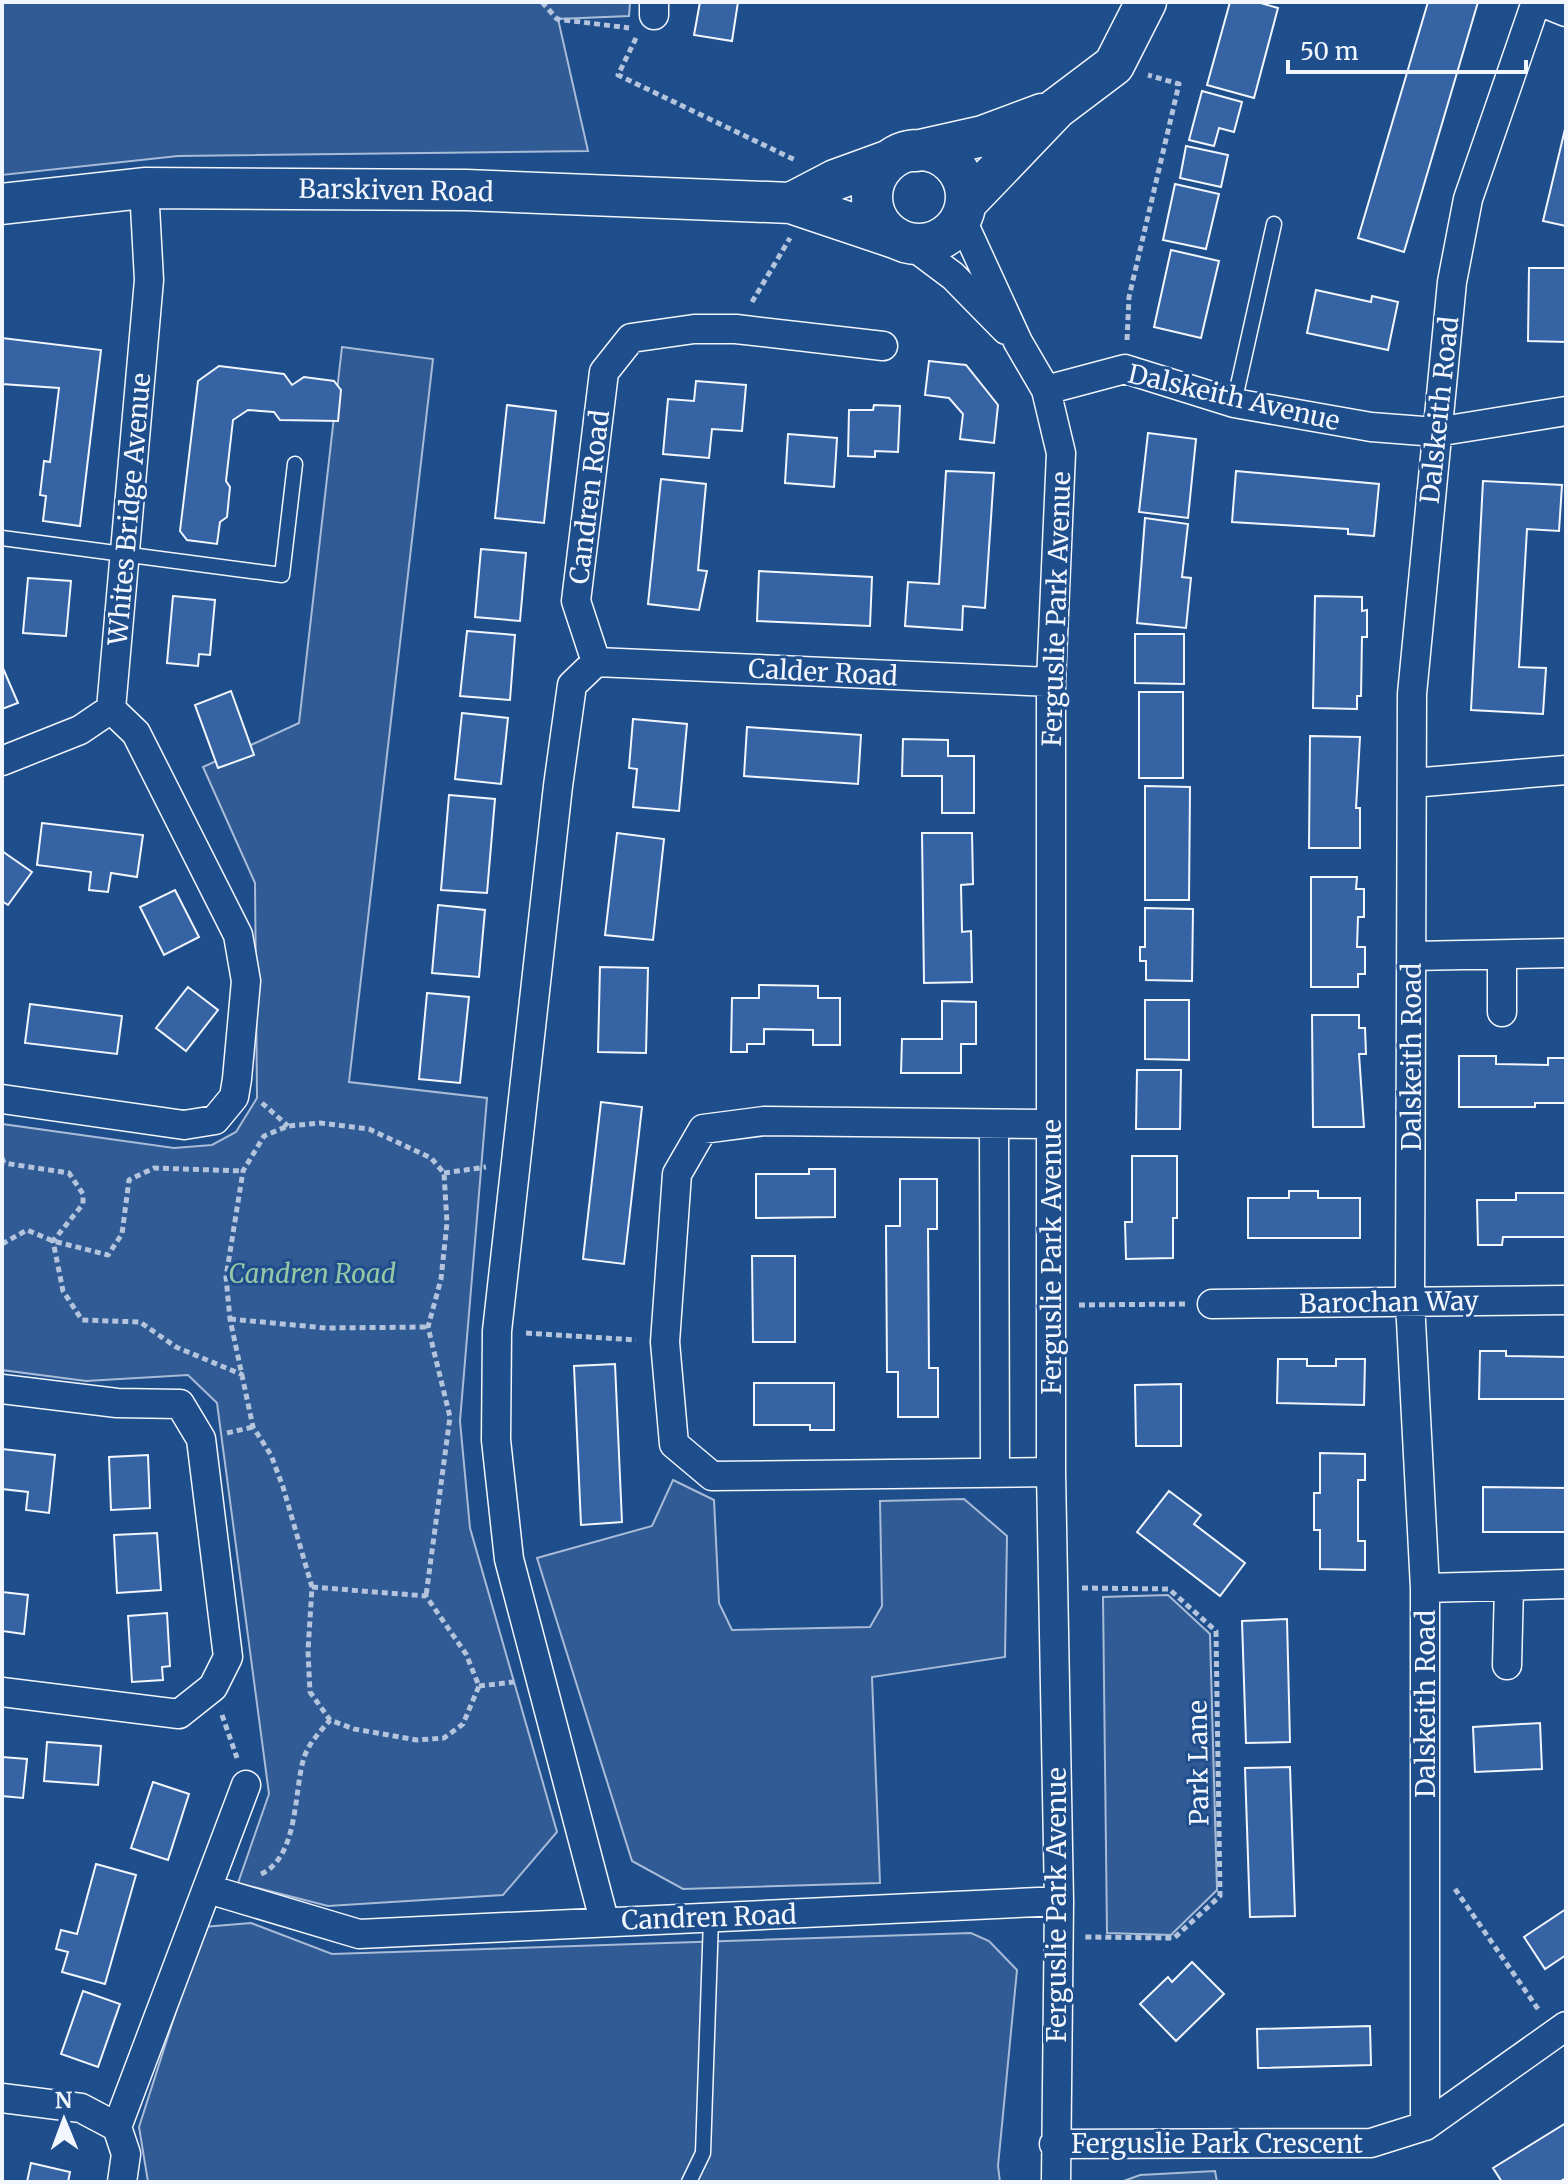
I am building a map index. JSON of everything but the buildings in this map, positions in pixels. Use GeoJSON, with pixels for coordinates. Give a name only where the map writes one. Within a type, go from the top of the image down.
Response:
{"type":"FeatureCollection","features":[{"type":"Feature","properties":{"kind":"street"},"geometry":{"type":"LineString","coordinates":[[1057,108],[983,136],[903,155],[873,185],[875,215],[902,241],[939,240],[1057,108],[1114,65],[1146,2]]}},
{"type":"Feature","properties":{"kind":"street"},"geometry":{"type":"LineString","coordinates":[[1539,2],[1566,12]]}},
{"type":"Feature","properties":{"kind":"street","name":"Dalskeith Road"},"geometry":{"type":"LineString","coordinates":[[1425,2126],[1425,1588],[1410,1302],[1412,694],[1452,282],[1468,199],[1539,2]]}},
{"type":"Feature","properties":{"kind":"street"},"geometry":{"type":"LineString","coordinates":[[903,155],[935,153],[949,161],[959,172],[964,210]]}},
{"type":"Feature","properties":{"kind":"street","name":"Barskiven Road"},"geometry":{"type":"LineString","coordinates":[[782,202],[903,155]]}},
{"type":"Feature","properties":{"kind":"street","name":"Barskiven Road"},"geometry":{"type":"LineString","coordinates":[[2,204],[144,188],[466,190],[782,202],[902,241]]}},
{"type":"Feature","properties":{"kind":"street","name":"Whites Bridge Avenue"},"geometry":{"type":"LineString","coordinates":[[111,709],[149,280],[144,188]]}},
{"type":"Feature","properties":{"kind":"street","name":"Ferguslie Park Avenue"},"geometry":{"type":"LineString","coordinates":[[964,210],[1018,342],[1046,390],[1061,453],[1051,682],[1051,1472],[1059,1901],[1054,2144],[1056,2182]]}},
{"type":"Feature","properties":{"kind":"street","name":"Ferguslie Park Avenue"},"geometry":{"type":"LineString","coordinates":[[902,241],[953,276],[1018,342]]}},
{"type":"Feature","properties":{"kind":"street","name":"Candren Road"},"geometry":{"type":"LineString","coordinates":[[883,346],[736,329],[694,329],[631,338],[604,372],[576,601],[596,662],[572,685],[497,1331],[496,1440],[509,1559],[604,1920],[711,1919],[1059,1901]]}},
{"type":"Feature","properties":{"kind":"street","name":"Dalskeith Avenue"},"geometry":{"type":"LineString","coordinates":[[1046,390],[1125,369],[1234,403],[1371,427],[1436,432],[1566,411]]}},
{"type":"Feature","properties":{"kind":"street","name":"Calder Road"},"geometry":{"type":"LineString","coordinates":[[596,662],[1051,682]]}},
{"type":"Feature","properties":{"kind":"street"},"geometry":{"type":"LineString","coordinates":[[2,761],[80,730],[111,709],[136,733],[238,935],[246,981],[234,1097],[215,1120],[184,1125],[2,1099]]}},
{"type":"Feature","properties":{"kind":"street"},"geometry":{"type":"LineString","coordinates":[[1412,783],[1566,770]]}},
{"type":"Feature","properties":{"kind":"street"},"geometry":{"type":"LineString","coordinates":[[1412,956],[1566,953]]}},
{"type":"Feature","properties":{"kind":"street"},"geometry":{"type":"LineString","coordinates":[[1502,955],[1502,1012]]}},
{"type":"Feature","properties":{"kind":"street"},"geometry":{"type":"LineString","coordinates":[[1050,1124],[764,1121],[703,1129],[677,1174],[665,1342],[674,1444],[712,1476],[1051,1472]]}},
{"type":"Feature","properties":{"kind":"street"},"geometry":{"type":"LineString","coordinates":[[994,1124],[995,1472]]}},
{"type":"Feature","properties":{"kind":"street","name":"Barochan Way"},"geometry":{"type":"LineString","coordinates":[[1212,1304],[1566,1300]]}},
{"type":"Feature","properties":{"kind":"street"},"geometry":{"type":"LineString","coordinates":[[2,1389],[117,1403],[180,1404],[201,1439],[228,1657],[213,1687],[179,1714],[2,1692]]}},
{"type":"Feature","properties":{"kind":"street"},"geometry":{"type":"LineString","coordinates":[[1425,1588],[1566,1584]]}},
{"type":"Feature","properties":{"kind":"street"},"geometry":{"type":"LineString","coordinates":[[1507,1665],[1509,1586]]}},
{"type":"Feature","properties":{"kind":"street"},"geometry":{"type":"LineString","coordinates":[[122,2182],[126,2154],[117,2127],[246,1785]]}},
{"type":"Feature","properties":{"kind":"street"},"geometry":{"type":"LineString","coordinates":[[208,1889],[359,1934],[604,1920]]}},
{"type":"Feature","properties":{"kind":"street","name":"Ferguslie Park Crescent"},"geometry":{"type":"LineString","coordinates":[[1054,2144],[1371,2143],[1425,2126],[1560,2029]]}},
{"type":"Feature","properties":{"kind":"street"},"geometry":{"type":"LineString","coordinates":[[2,2098],[81,2108],[117,2127]]}},
{"type":"Feature","properties":{"kind":"lane"},"geometry":{"type":"LineString","coordinates":[[1234,403],[1274,224]]}},
{"type":"Feature","properties":{"kind":"lane"},"geometry":{"type":"LineString","coordinates":[[2,538],[282,575],[295,464]]}},
{"type":"Feature","properties":{"kind":"lane"},"geometry":{"type":"LineString","coordinates":[[689,2182],[703,2153],[711,1919]]}},
{"type":"Feature","properties":{"kind":"path"},"geometry":{"type":"LineString","coordinates":[[542,2],[557,19],[640,30],[618,75],[796,161],[797,175],[774,180],[782,202],[773,232],[790,238],[736,329]]}},
{"type":"Feature","properties":{"kind":"path"},"geometry":{"type":"LineString","coordinates":[[1114,65],[1179,84],[1129,297],[1125,369]]}},
{"type":"Feature","properties":{"kind":"path"},"geometry":{"type":"LineString","coordinates":[[320,1123],[369,1129],[403,1142],[431,1158],[444,1173],[446,1237],[441,1279],[428,1327],[450,1417],[426,1596],[466,1654],[479,1686],[463,1724],[444,1738],[417,1740],[354,1729],[330,1720],[310,1692],[308,1651],[312,1587],[283,1487],[271,1455],[253,1427],[230,1319],[226,1277],[243,1171],[264,1136],[288,1126],[320,1123]]}},
{"type":"Feature","properties":{"kind":"path"},"geometry":{"type":"LineString","coordinates":[[2,1158],[4,1163],[69,1173],[83,1194],[83,1204],[53,1241]]}},
{"type":"Feature","properties":{"kind":"path"},"geometry":{"type":"LineString","coordinates":[[444,1173],[514,1165]]}},
{"type":"Feature","properties":{"kind":"path"},"geometry":{"type":"LineString","coordinates":[[2,1244],[27,1230],[53,1241],[108,1255],[122,1234],[129,1180],[154,1168],[243,1171]]}},
{"type":"Feature","properties":{"kind":"path"},"geometry":{"type":"LineString","coordinates":[[53,1241],[63,1291],[82,1320],[140,1322],[176,1347],[243,1375]]}},
{"type":"Feature","properties":{"kind":"path"},"geometry":{"type":"LineString","coordinates":[[1050,1305],[1212,1304]]}},
{"type":"Feature","properties":{"kind":"path"},"geometry":{"type":"LineString","coordinates":[[230,1319],[326,1328],[428,1327]]}},
{"type":"Feature","properties":{"kind":"path"},"geometry":{"type":"LineString","coordinates":[[497,1331],[665,1342]]}},
{"type":"Feature","properties":{"kind":"path"},"geometry":{"type":"LineString","coordinates":[[312,1587],[426,1596]]}},
{"type":"Feature","properties":{"kind":"path","name":"Park Lane"},"geometry":{"type":"LineString","coordinates":[[1053,1588],[1169,1589],[1216,1631],[1220,1896],[1174,1938],[1059,1937]]}},
{"type":"Feature","properties":{"kind":"path"},"geometry":{"type":"LineString","coordinates":[[213,1687],[246,1785]]}},
{"type":"Feature","properties":{"kind":"path"},"geometry":{"type":"LineString","coordinates":[[208,1889],[266,1873],[291,1837],[303,1760],[311,1742],[330,1720]]}},
{"type":"Feature","properties":{"kind":"path"},"geometry":{"type":"LineString","coordinates":[[1425,1875],[1447,1878],[1560,2029]]}},
{"type":"Feature","properties":{"kind":"shaded area"},"geometry":{"type":"Polygon","coordinates":[[[2,2],[630,2],[629,16],[558,19],[588,151],[178,156],[2,175],[2,2]]]}},
{"type":"Feature","properties":{"kind":"shaded area","name":"Candren Road"},"geometry":{"type":"Polygon","coordinates":[[[342,347],[433,359],[349,1082],[487,1098],[460,1421],[470,1528],[557,1832],[503,1895],[328,1906],[238,1883],[269,1794],[217,1403],[188,1375],[86,1381],[2,1370],[2,1124],[174,1148],[212,1145],[236,1132],[257,1098],[255,883],[203,767],[299,723],[342,347]]]}},
{"type":"Feature","properties":{"kind":"shaded area"},"geometry":{"type":"Polygon","coordinates":[[[673,1480],[714,1500],[719,1603],[732,1630],[870,1627],[882,1606],[880,1501],[964,1499],[1007,1536],[1005,1657],[872,1677],[880,1883],[683,1889],[632,1861],[537,1558],[652,1526],[673,1480]]]}},
{"type":"Feature","properties":{"kind":"shaded area"},"geometry":{"type":"Polygon","coordinates":[[[1168,1595],[1210,1634],[1217,1890],[1171,1935],[1107,1933],[1103,1597],[1168,1595]]]}},
{"type":"Feature","properties":{"kind":"shaded area"},"geometry":{"type":"Polygon","coordinates":[[[251,1923],[332,1954],[971,1933],[989,1941],[1017,1970],[998,2166],[1000,2182],[148,2182],[139,2127],[203,1927],[251,1923]]]}},
{"type":"Feature","properties":{"kind":"shaded area"},"geometry":{"type":"Polygon","coordinates":[[[1215,2171],[1217,2182],[1121,2182],[1140,2175],[1215,2171]]]}}]}
